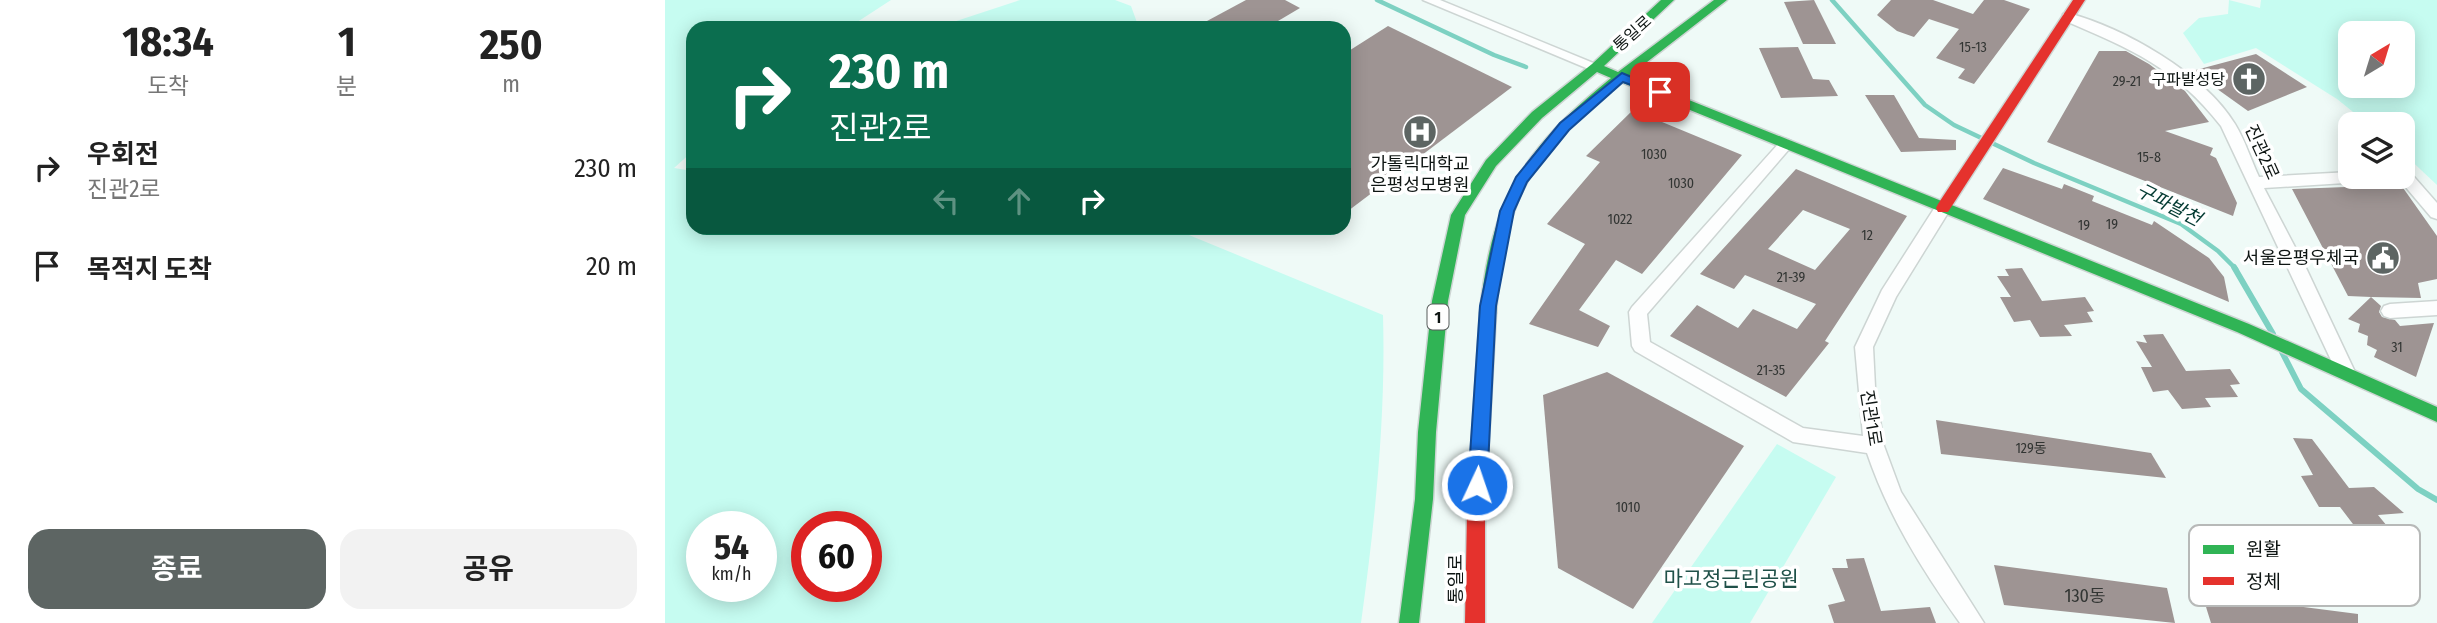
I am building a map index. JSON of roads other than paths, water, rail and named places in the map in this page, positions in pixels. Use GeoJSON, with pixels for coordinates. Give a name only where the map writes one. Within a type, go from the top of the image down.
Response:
{"type":"FeatureCollection","features":[{"type":"Feature","properties":{"kind":"main road","name":"통일로"},"geometry":{"type":"LineString","coordinates":[[1409,623],[1424,499],[1427,432],[1440,301],[1458,215],[1491,163],[1537,115],[1596,67],[1668,0]]}},
{"type":"Feature","properties":{"kind":"main road","name":"통일로"},"geometry":{"type":"LineString","coordinates":[[1475,623],[1476,511],[1488,306],[1507,211],[1521,180],[1564,127],[1622,76],[1721,0]]}},
{"type":"Feature","properties":{"kind":"main road"},"geometry":{"type":"LineString","coordinates":[[1943,208],[2079,0]]}},
{"type":"Feature","properties":{"kind":"main road"},"geometry":{"type":"LineString","coordinates":[[1596,67],[2316,358],[2437,415]]}},
{"type":"Feature","properties":{"kind":"street"},"geometry":{"type":"LineString","coordinates":[[1429,0],[1596,67]]}},
{"type":"Feature","properties":{"kind":"street","name":"진관2로"},"geometry":{"type":"LineString","coordinates":[[2068,17],[2142,49],[2178,72],[2228,125],[2346,372]]}},
{"type":"Feature","properties":{"kind":"street"},"geometry":{"type":"LineString","coordinates":[[1786,144],[1638,312],[1641,346],[1800,436],[1874,446]]}},
{"type":"Feature","properties":{"kind":"street"},"geometry":{"type":"LineString","coordinates":[[2254,183],[2338,178]]}},
{"type":"Feature","properties":{"kind":"street"},"geometry":{"type":"LineString","coordinates":[[2415,188],[2437,214]]}},
{"type":"Feature","properties":{"kind":"street","name":"진관1로"},"geometry":{"type":"LineString","coordinates":[[1943,208],[1888,295],[1864,347],[1866,387],[1874,446],[1892,496],[1947,587],[1973,623]]}},
{"type":"Feature","properties":{"kind":"street"},"geometry":{"type":"LineString","coordinates":[[2389,311],[2437,309]]}},
{"type":"Feature","properties":{"kind":"waterway"},"geometry":{"type":"LineString","coordinates":[[1377,0],[1494,55],[1526,67]]}},
{"type":"Feature","properties":{"kind":"waterway","name":"구파발천"},"geometry":{"type":"LineString","coordinates":[[1832,0],[1925,105],[1954,125],[2034,163],[2181,224],[2218,251],[2234,267]]}},
{"type":"Feature","properties":{"kind":"waterway","name":"구파발천"},"geometry":{"type":"LineString","coordinates":[[2234,267],[2273,334]]}},
{"type":"Feature","properties":{"kind":"waterway","name":"구파발천"},"geometry":{"type":"LineString","coordinates":[[2282,352],[2301,389],[2418,489],[2437,500]]}},
{"type":"Feature","properties":{"kind":"place","name":"구파발성당"},"geometry":{"type":"Point","coordinates":[2249,79]}},
{"type":"Feature","properties":{"kind":"place","name":"가톨릭대학교 은평성모병원"},"geometry":{"type":"Point","coordinates":[1420,132]}},
{"type":"Feature","properties":{"kind":"place","name":"서울은평우체국"},"geometry":{"type":"Point","coordinates":[2383,258]}},
{"type":"Feature","properties":{"kind":"park label","name":"마고정근린공원"},"geometry":{"type":"Point","coordinates":[1731,579]}}]}
